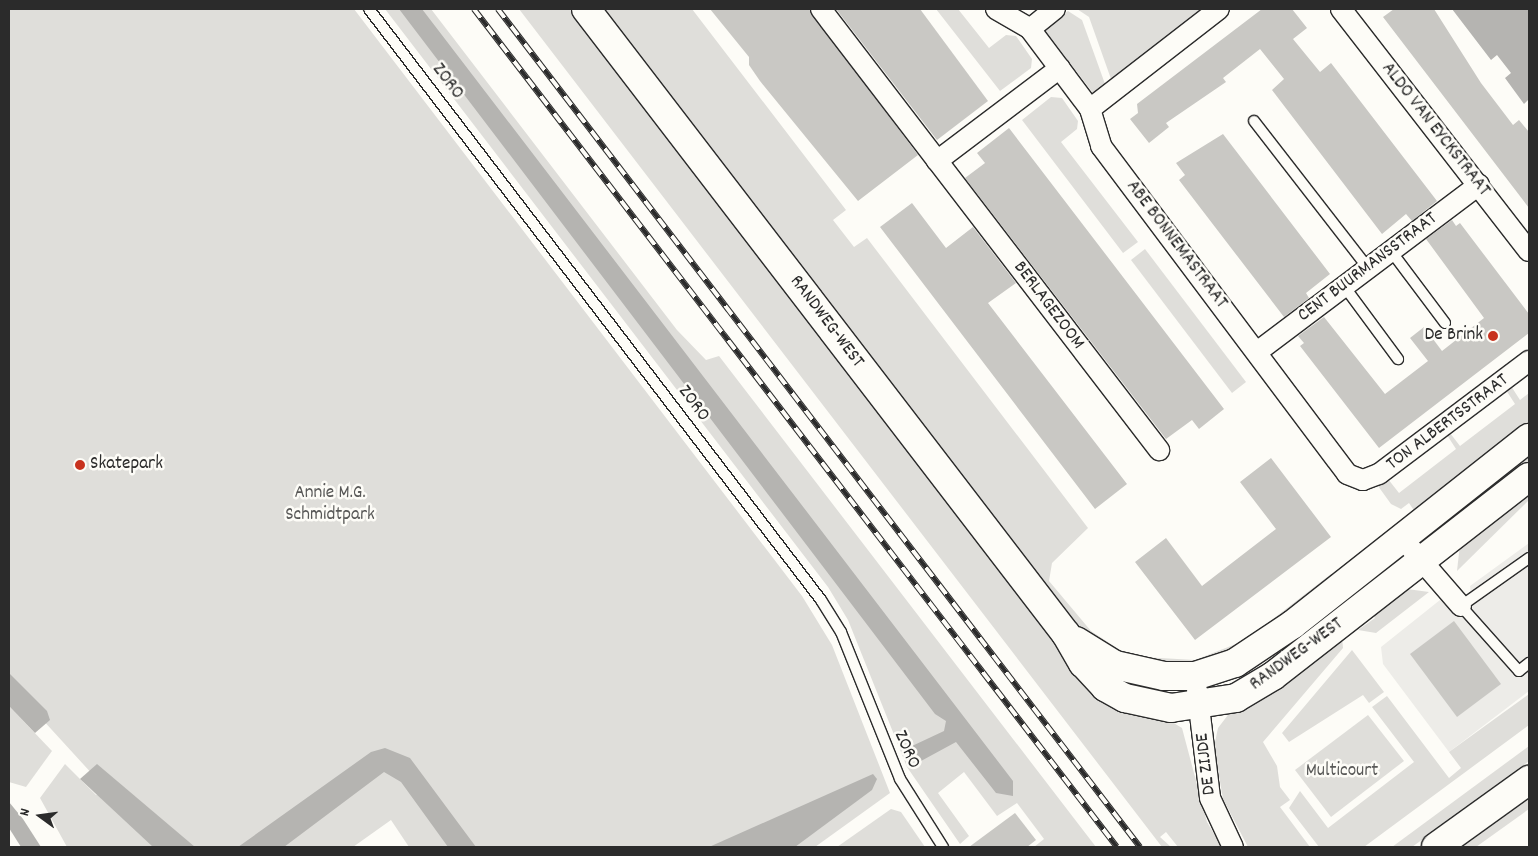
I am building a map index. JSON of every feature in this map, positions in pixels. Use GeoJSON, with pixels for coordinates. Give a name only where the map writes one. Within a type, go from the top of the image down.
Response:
{"type":"FeatureCollection","features":[{"type":"Feature","properties":{"kind":"main road","name":"RANDWEG-WEST"},"geometry":{"type":"LineString","coordinates":[[586,9],[1066,634],[1083,663],[1105,687],[1125,698],[1162,708],[1200,705],[1236,698],[1273,676],[1529,477]]}},
{"type":"Feature","properties":{"kind":"main road","name":"RANDWEG-WEST"},"geometry":{"type":"LineString","coordinates":[[1066,634],[1122,667],[1164,676],[1194,676],[1235,663],[1262,648],[1529,438]]}},
{"type":"Feature","properties":{"kind":"main road"},"geometry":{"type":"LineString","coordinates":[[1436,847],[1529,780]]}},
{"type":"Feature","properties":{"kind":"street","name":"BERLAGEZOOM"},"geometry":{"type":"LineString","coordinates":[[821,9],[1159,450]]}},
{"type":"Feature","properties":{"kind":"street","name":"ABE BONNEMASTRAAT"},"geometry":{"type":"LineString","coordinates":[[996,9],[1030,29],[1090,109],[1101,146],[1347,474],[1363,480]]}},
{"type":"Feature","properties":{"kind":"street"},"geometry":{"type":"LineString","coordinates":[[1030,29],[1055,9]]}},
{"type":"Feature","properties":{"kind":"street"},"geometry":{"type":"LineString","coordinates":[[1090,109],[1219,9]]}},
{"type":"Feature","properties":{"kind":"street","name":"ALDO VAN EYCKSTRAAT"},"geometry":{"type":"LineString","coordinates":[[1341,9],[1529,251]]}},
{"type":"Feature","properties":{"kind":"street"},"geometry":{"type":"LineString","coordinates":[[937,161],[1060,68]]}},
{"type":"Feature","properties":{"kind":"street","name":"CENT BUURMANSSTRAAT"},"geometry":{"type":"LineString","coordinates":[[1257,352],[1479,185]]}},
{"type":"Feature","properties":{"kind":"street","name":"TON ALBERTSSTRAAT"},"geometry":{"type":"LineString","coordinates":[[1363,480],[1380,474],[1529,361]]}},
{"type":"Feature","properties":{"kind":"street"},"geometry":{"type":"LineString","coordinates":[[1402,538],[1461,606]]}},
{"type":"Feature","properties":{"kind":"street","name":"DE ZIJDE"},"geometry":{"type":"LineString","coordinates":[[1194,676],[1200,705],[1210,798],[1233,847]]}},
{"type":"Feature","properties":{"kind":"lane","name":"ZORO"},"geometry":{"type":"LineString","coordinates":[[369,9],[821,600],[841,632],[900,779],[944,847]]}},
{"type":"Feature","properties":{"kind":"lane"},"geometry":{"type":"LineString","coordinates":[[1254,121],[1368,268]]}},
{"type":"Feature","properties":{"kind":"lane"},"geometry":{"type":"LineString","coordinates":[[1392,251],[1445,323]]}},
{"type":"Feature","properties":{"kind":"lane"},"geometry":{"type":"LineString","coordinates":[[1344,286],[1398,359]]}},
{"type":"Feature","properties":{"kind":"lane"},"geometry":{"type":"LineString","coordinates":[[1529,558],[1461,606],[1518,671],[1529,663]]}},
{"type":"Feature","properties":{"kind":"shaded area"},"geometry":{"type":"Polygon","coordinates":[[[399,9],[422,9],[1013,781],[1013,796],[996,793],[956,742],[921,761],[908,758],[912,746],[944,731],[946,721],[935,714],[399,9]]]}},
{"type":"Feature","properties":{"kind":"shaded area"},"geometry":{"type":"Polygon","coordinates":[[[1452,9],[1529,9],[1529,99],[1524,104],[1505,78],[1511,73],[1497,55],[1491,60],[1452,9]]]}},
{"type":"Feature","properties":{"kind":"shaded area"},"geometry":{"type":"Polygon","coordinates":[[[1529,543],[1529,691],[1449,752],[1383,664],[1381,647],[1440,600],[1458,616],[1472,605],[1470,586],[1529,543]]]}},
{"type":"Feature","properties":{"kind":"shaded area"},"geometry":{"type":"Polygon","coordinates":[[[9,673],[47,711],[50,720],[35,733],[9,706],[9,673]]]}},
{"type":"Feature","properties":{"kind":"shaded area"},"geometry":{"type":"Polygon","coordinates":[[[385,748],[410,758],[476,847],[448,847],[401,782],[384,772],[284,847],[238,847],[371,752],[385,748]]]}},
{"type":"Feature","properties":{"kind":"shaded area"},"geometry":{"type":"Polygon","coordinates":[[[97,764],[195,847],[153,847],[80,779],[97,764]]]}},
{"type":"Feature","properties":{"kind":"shaded area"},"geometry":{"type":"Polygon","coordinates":[[[873,774],[877,779],[872,790],[795,847],[709,847],[873,774]]]}},
{"type":"Feature","properties":{"kind":"shaded area"},"geometry":{"type":"Polygon","coordinates":[[[9,802],[23,819],[41,847],[21,847],[9,828],[9,802]]]}},
{"type":"Feature","properties":{"kind":"green space","name":"Annie M.G. Schmidtpark"},"geometry":{"type":"Polygon","coordinates":[[[9,9],[354,9],[802,596],[832,645],[890,793],[815,847],[409,847],[391,820],[353,847],[67,847],[40,798],[65,764],[96,795],[105,788],[9,683],[9,9]]]}},
{"type":"Feature","properties":{"kind":"green space"},"geometry":{"type":"Polygon","coordinates":[[[385,9],[431,9],[677,330],[706,360],[719,356],[1096,847],[1034,847],[1044,839],[1017,803],[997,816],[964,772],[938,793],[969,836],[960,844],[907,767],[848,620],[828,587],[385,9]]]}},
{"type":"Feature","properties":{"kind":"green space"},"geometry":{"type":"Polygon","coordinates":[[[519,9],[573,9],[1070,661],[1182,728],[1207,822],[1222,847],[1178,847],[1166,832],[1160,837],[1171,847],[1162,847],[519,9]]]}},
{"type":"Feature","properties":{"kind":"green space"},"geometry":{"type":"Polygon","coordinates":[[[601,9],[692,9],[846,210],[833,220],[854,247],[867,238],[1088,528],[1052,563],[1049,581],[1091,631],[1120,650],[1142,657],[1195,660],[1246,640],[1331,574],[1334,579],[1255,638],[1211,659],[1176,666],[1127,657],[1090,638],[1054,600],[601,9]]]}},
{"type":"Feature","properties":{"kind":"green space"},"geometry":{"type":"Polygon","coordinates":[[[936,9],[958,9],[989,48],[1006,35],[1016,36],[1032,59],[1031,68],[1000,91],[936,9]]]}},
{"type":"Feature","properties":{"kind":"green space"},"geometry":{"type":"Polygon","coordinates":[[[1077,9],[1203,9],[1111,79],[1089,17],[1077,9]]]}},
{"type":"Feature","properties":{"kind":"green space"},"geometry":{"type":"Polygon","coordinates":[[[1068,11],[1082,20],[1105,84],[1093,93],[1044,29],[1068,11]]]}},
{"type":"Feature","properties":{"kind":"green space"},"geometry":{"type":"Polygon","coordinates":[[[1051,97],[1062,98],[1078,121],[1077,129],[1061,142],[1138,242],[1123,253],[1022,120],[1051,97]]]}},
{"type":"Feature","properties":{"kind":"green space"},"geometry":{"type":"Polygon","coordinates":[[[1145,249],[1246,382],[1232,393],[1131,260],[1145,249]]]}},
{"type":"Feature","properties":{"kind":"green space"},"geometry":{"type":"Polygon","coordinates":[[[1511,386],[1520,400],[1529,393],[1529,427],[1417,515],[1409,503],[1401,509],[1391,504],[1378,486],[1388,479],[1399,493],[1456,449],[1447,435],[1450,433],[1460,446],[1515,404],[1506,390],[1511,386]]]}},
{"type":"Feature","properties":{"kind":"green space"},"geometry":{"type":"Polygon","coordinates":[[[1529,450],[1529,467],[1443,528],[1453,516],[1529,450]]]}},
{"type":"Feature","properties":{"kind":"green space"},"geometry":{"type":"Polygon","coordinates":[[[1529,484],[1529,500],[1457,571],[1460,544],[1529,484]]]}},
{"type":"Feature","properties":{"kind":"green space"},"geometry":{"type":"Polygon","coordinates":[[[1407,589],[1429,592],[1376,633],[1358,630],[1375,618],[1368,608],[1407,589]]]}},
{"type":"Feature","properties":{"kind":"green space"},"geometry":{"type":"Polygon","coordinates":[[[1342,637],[1343,648],[1263,742],[1277,766],[1280,787],[1290,800],[1280,807],[1310,847],[1248,847],[1223,799],[1214,747],[1218,728],[1231,711],[1342,637]]]}},
{"type":"Feature","properties":{"kind":"green space"},"geometry":{"type":"Polygon","coordinates":[[[1352,650],[1384,692],[1369,703],[1363,695],[1289,742],[1282,733],[1352,650]]]}},
{"type":"Feature","properties":{"kind":"green space"},"geometry":{"type":"Polygon","coordinates":[[[1529,694],[1529,725],[1364,847],[1319,847],[1289,808],[1300,791],[1328,828],[1414,762],[1372,707],[1387,696],[1449,778],[1461,768],[1449,752],[1529,694]]]}},
{"type":"Feature","properties":{"kind":"green space"},"geometry":{"type":"Polygon","coordinates":[[[9,706],[52,751],[26,787],[9,782],[9,706]]]}},
{"type":"Feature","properties":{"kind":"green space","name":"Multicourt"},"geometry":{"type":"Polygon","coordinates":[[[1368,715],[1404,761],[1331,817],[1295,770],[1368,715]]]}},
{"type":"Feature","properties":{"kind":"green space"},"geometry":{"type":"Polygon","coordinates":[[[1529,746],[1529,761],[1495,787],[1412,847],[1392,847],[1529,746]]]}},
{"type":"Feature","properties":{"kind":"green space"},"geometry":{"type":"Polygon","coordinates":[[[1529,798],[1529,809],[1476,847],[1459,847],[1529,798]]]}},
{"type":"Feature","properties":{"kind":"green space"},"geometry":{"type":"Polygon","coordinates":[[[891,809],[901,812],[925,847],[837,847],[891,809]]]}},
{"type":"Feature","properties":{"kind":"building"},"geometry":{"type":"Polygon","coordinates":[[[710,9],[809,9],[918,155],[858,201],[760,81],[749,65],[749,57],[710,9]]]}},
{"type":"Feature","properties":{"kind":"building"},"geometry":{"type":"Polygon","coordinates":[[[836,9],[920,9],[988,101],[937,140],[836,9]]]}},
{"type":"Feature","properties":{"kind":"building"},"geometry":{"type":"Polygon","coordinates":[[[1262,9],[1292,9],[1307,28],[1293,39],[1320,72],[1331,63],[1437,201],[1412,221],[1406,214],[1382,234],[1272,90],[1284,79],[1260,49],[1223,78],[1226,82],[1166,123],[1169,127],[1149,143],[1130,119],[1138,113],[1137,104],[1262,9]]]}},
{"type":"Feature","properties":{"kind":"building"},"geometry":{"type":"Polygon","coordinates":[[[1394,9],[1434,9],[1481,83],[1513,125],[1519,120],[1529,132],[1529,208],[1383,17],[1394,9]]]}},
{"type":"Feature","properties":{"kind":"building"},"geometry":{"type":"Polygon","coordinates":[[[1009,128],[1224,409],[1199,429],[1192,420],[1166,439],[965,178],[985,163],[977,153],[1009,128]]]}},
{"type":"Feature","properties":{"kind":"building"},"geometry":{"type":"Polygon","coordinates":[[[1223,134],[1330,274],[1306,293],[1309,298],[1284,317],[1179,180],[1185,175],[1176,163],[1223,134]]]}},
{"type":"Feature","properties":{"kind":"building"},"geometry":{"type":"Polygon","coordinates":[[[912,203],[946,248],[973,227],[1016,283],[988,303],[1127,484],[1095,509],[880,227],[912,203]]]}},
{"type":"Feature","properties":{"kind":"building","name":"De Brink"},"geometry":{"type":"Polygon","coordinates":[[[1452,220],[1456,226],[1460,223],[1529,314],[1529,333],[1379,448],[1300,346],[1304,343],[1298,336],[1324,317],[1385,394],[1428,361],[1410,338],[1424,327],[1442,351],[1484,318],[1426,239],[1452,220]]]}},
{"type":"Feature","properties":{"kind":"building"},"geometry":{"type":"Polygon","coordinates":[[[1271,458],[1331,537],[1195,640],[1135,562],[1166,538],[1202,586],[1276,529],[1240,482],[1271,458]]]}},
{"type":"Feature","properties":{"kind":"building"},"geometry":{"type":"Polygon","coordinates":[[[1454,621],[1501,684],[1457,717],[1410,654],[1454,621]]]}},
{"type":"Feature","properties":{"kind":"building"},"geometry":{"type":"Polygon","coordinates":[[[1015,813],[1036,840],[1027,847],[969,847],[1015,813]]]}},
{"type":"Feature","properties":{"kind":"railway"},"geometry":{"type":"LineString","coordinates":[[474,9],[1117,847]]}},
{"type":"Feature","properties":{"kind":"railway"},"geometry":{"type":"LineString","coordinates":[[498,9],[1140,847]]}},
{"type":"Feature","properties":{"kind":"place","name":"De Brink"},"geometry":{"type":"Point","coordinates":[1493,336]}},
{"type":"Feature","properties":{"kind":"place","name":"Skatepark"},"geometry":{"type":"Point","coordinates":[80,465]}}]}
